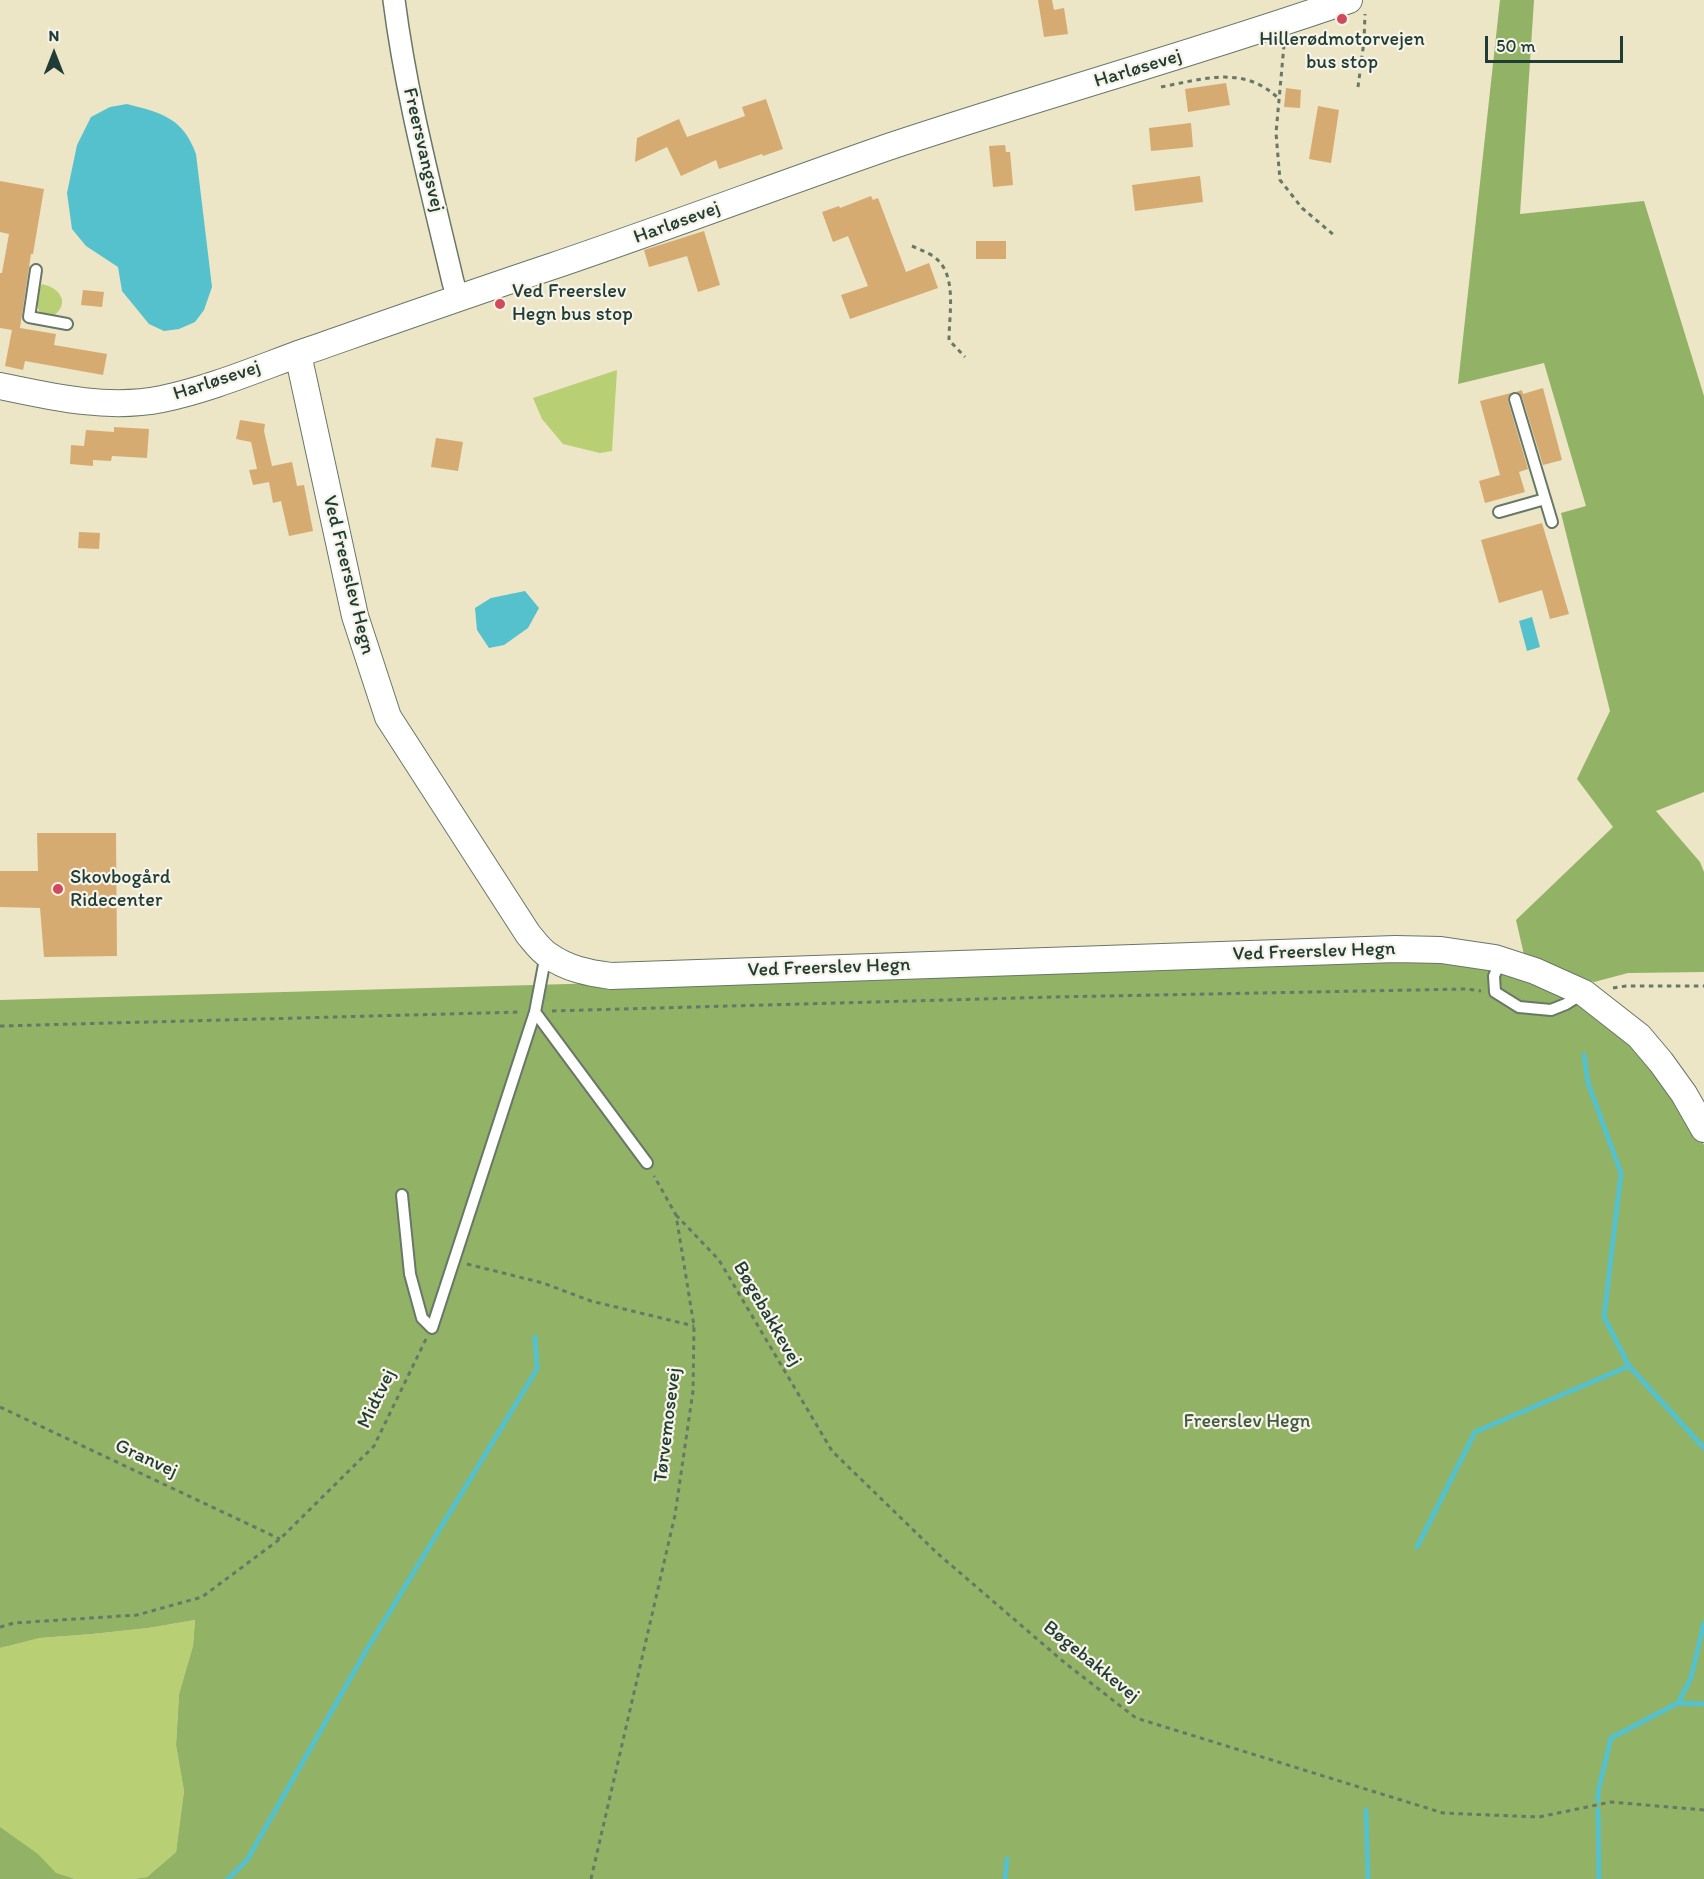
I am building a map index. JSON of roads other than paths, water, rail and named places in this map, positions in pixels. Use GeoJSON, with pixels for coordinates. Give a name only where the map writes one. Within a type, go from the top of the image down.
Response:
{"type":"FeatureCollection","features":[{"type":"Feature","properties":{"kind":"street","name":"Freersvangsvej"},"geometry":{"type":"LineString","coordinates":[[394,0],[400,46],[417,131],[458,298]]}},
{"type":"Feature","properties":{"kind":"street","name":"Harløsevej"},"geometry":{"type":"LineString","coordinates":[[0,386],[85,401],[123,403],[160,400],[205,387],[633,239],[891,146],[1283,23],[1357,5]]}},
{"type":"Feature","properties":{"kind":"street","name":"Ved Freerslev Hegn"},"geometry":{"type":"LineString","coordinates":[[298,354],[355,616],[388,717],[528,934],[546,954],[565,965],[585,972],[611,976],[1395,949],[1441,950],[1502,960],[1535,970],[1584,993],[1639,1036],[1684,1094],[1704,1129]]}},
{"type":"Feature","properties":{"kind":"lane"},"geometry":{"type":"LineString","coordinates":[[36,270],[29,317],[67,324]]}},
{"type":"Feature","properties":{"kind":"lane"},"geometry":{"type":"LineString","coordinates":[[1515,399],[1552,522]]}},
{"type":"Feature","properties":{"kind":"lane"},"geometry":{"type":"LineString","coordinates":[[1499,512],[1545,499]]}},
{"type":"Feature","properties":{"kind":"lane"},"geometry":{"type":"LineString","coordinates":[[402,1195],[410,1274],[423,1318],[432,1328],[535,1012],[546,954]]}},
{"type":"Feature","properties":{"kind":"lane"},"geometry":{"type":"LineString","coordinates":[[1502,960],[1494,976],[1495,992],[1519,1007],[1551,1010],[1584,993]]}},
{"type":"Feature","properties":{"kind":"lane"},"geometry":{"type":"LineString","coordinates":[[535,1012],[647,1163]]}},
{"type":"Feature","properties":{"kind":"water"},"geometry":{"type":"Polygon","coordinates":[[[127,104],[170,119],[185,132],[196,154],[212,287],[204,310],[195,322],[179,329],[164,331],[149,324],[122,291],[118,267],[86,246],[72,229],[67,193],[77,145],[91,117],[110,107],[127,104]]]}},
{"type":"Feature","properties":{"kind":"water"},"geometry":{"type":"Polygon","coordinates":[[[525,591],[539,608],[528,628],[504,645],[489,648],[477,630],[475,608],[491,598],[525,591]]]}},
{"type":"Feature","properties":{"kind":"water"},"geometry":{"type":"Polygon","coordinates":[[[1532,617],[1540,647],[1527,651],[1519,621],[1532,617]]]}},
{"type":"Feature","properties":{"kind":"waterway"},"geometry":{"type":"LineString","coordinates":[[1584,1055],[1588,1083],[1621,1173],[1604,1317],[1629,1366],[1704,1448]]}},
{"type":"Feature","properties":{"kind":"waterway"},"geometry":{"type":"LineString","coordinates":[[228,1879],[247,1860],[367,1649],[537,1369],[535,1337]]}},
{"type":"Feature","properties":{"kind":"waterway"},"geometry":{"type":"LineString","coordinates":[[1417,1547],[1475,1432],[1629,1366]]}},
{"type":"Feature","properties":{"kind":"waterway"},"geometry":{"type":"LineString","coordinates":[[1598,1801],[1598,1792],[1611,1738],[1678,1703],[1691,1678],[1704,1623]]}},
{"type":"Feature","properties":{"kind":"waterway"},"geometry":{"type":"LineString","coordinates":[[1678,1703],[1704,1704]]}},
{"type":"Feature","properties":{"kind":"waterway"},"geometry":{"type":"LineString","coordinates":[[1598,1809],[1599,1879]]}},
{"type":"Feature","properties":{"kind":"waterway"},"geometry":{"type":"LineString","coordinates":[[1366,1810],[1368,1879]]}},
{"type":"Feature","properties":{"kind":"waterway"},"geometry":{"type":"LineString","coordinates":[[1005,1879],[1007,1859]]}},
{"type":"Feature","properties":{"kind":"place","name":"Hillerødmotorvejen bus stop"},"geometry":{"type":"Point","coordinates":[1342,19]}},
{"type":"Feature","properties":{"kind":"place","name":"Ved Freerslev Hegn bus stop"},"geometry":{"type":"Point","coordinates":[500,304]}},
{"type":"Feature","properties":{"kind":"place","name":"Skovbogård Ridecenter"},"geometry":{"type":"Point","coordinates":[58,889]}},
{"type":"Feature","properties":{"kind":"park label","name":"Freerslev Hegn"},"geometry":{"type":"Point","coordinates":[1247,1422]}}]}
